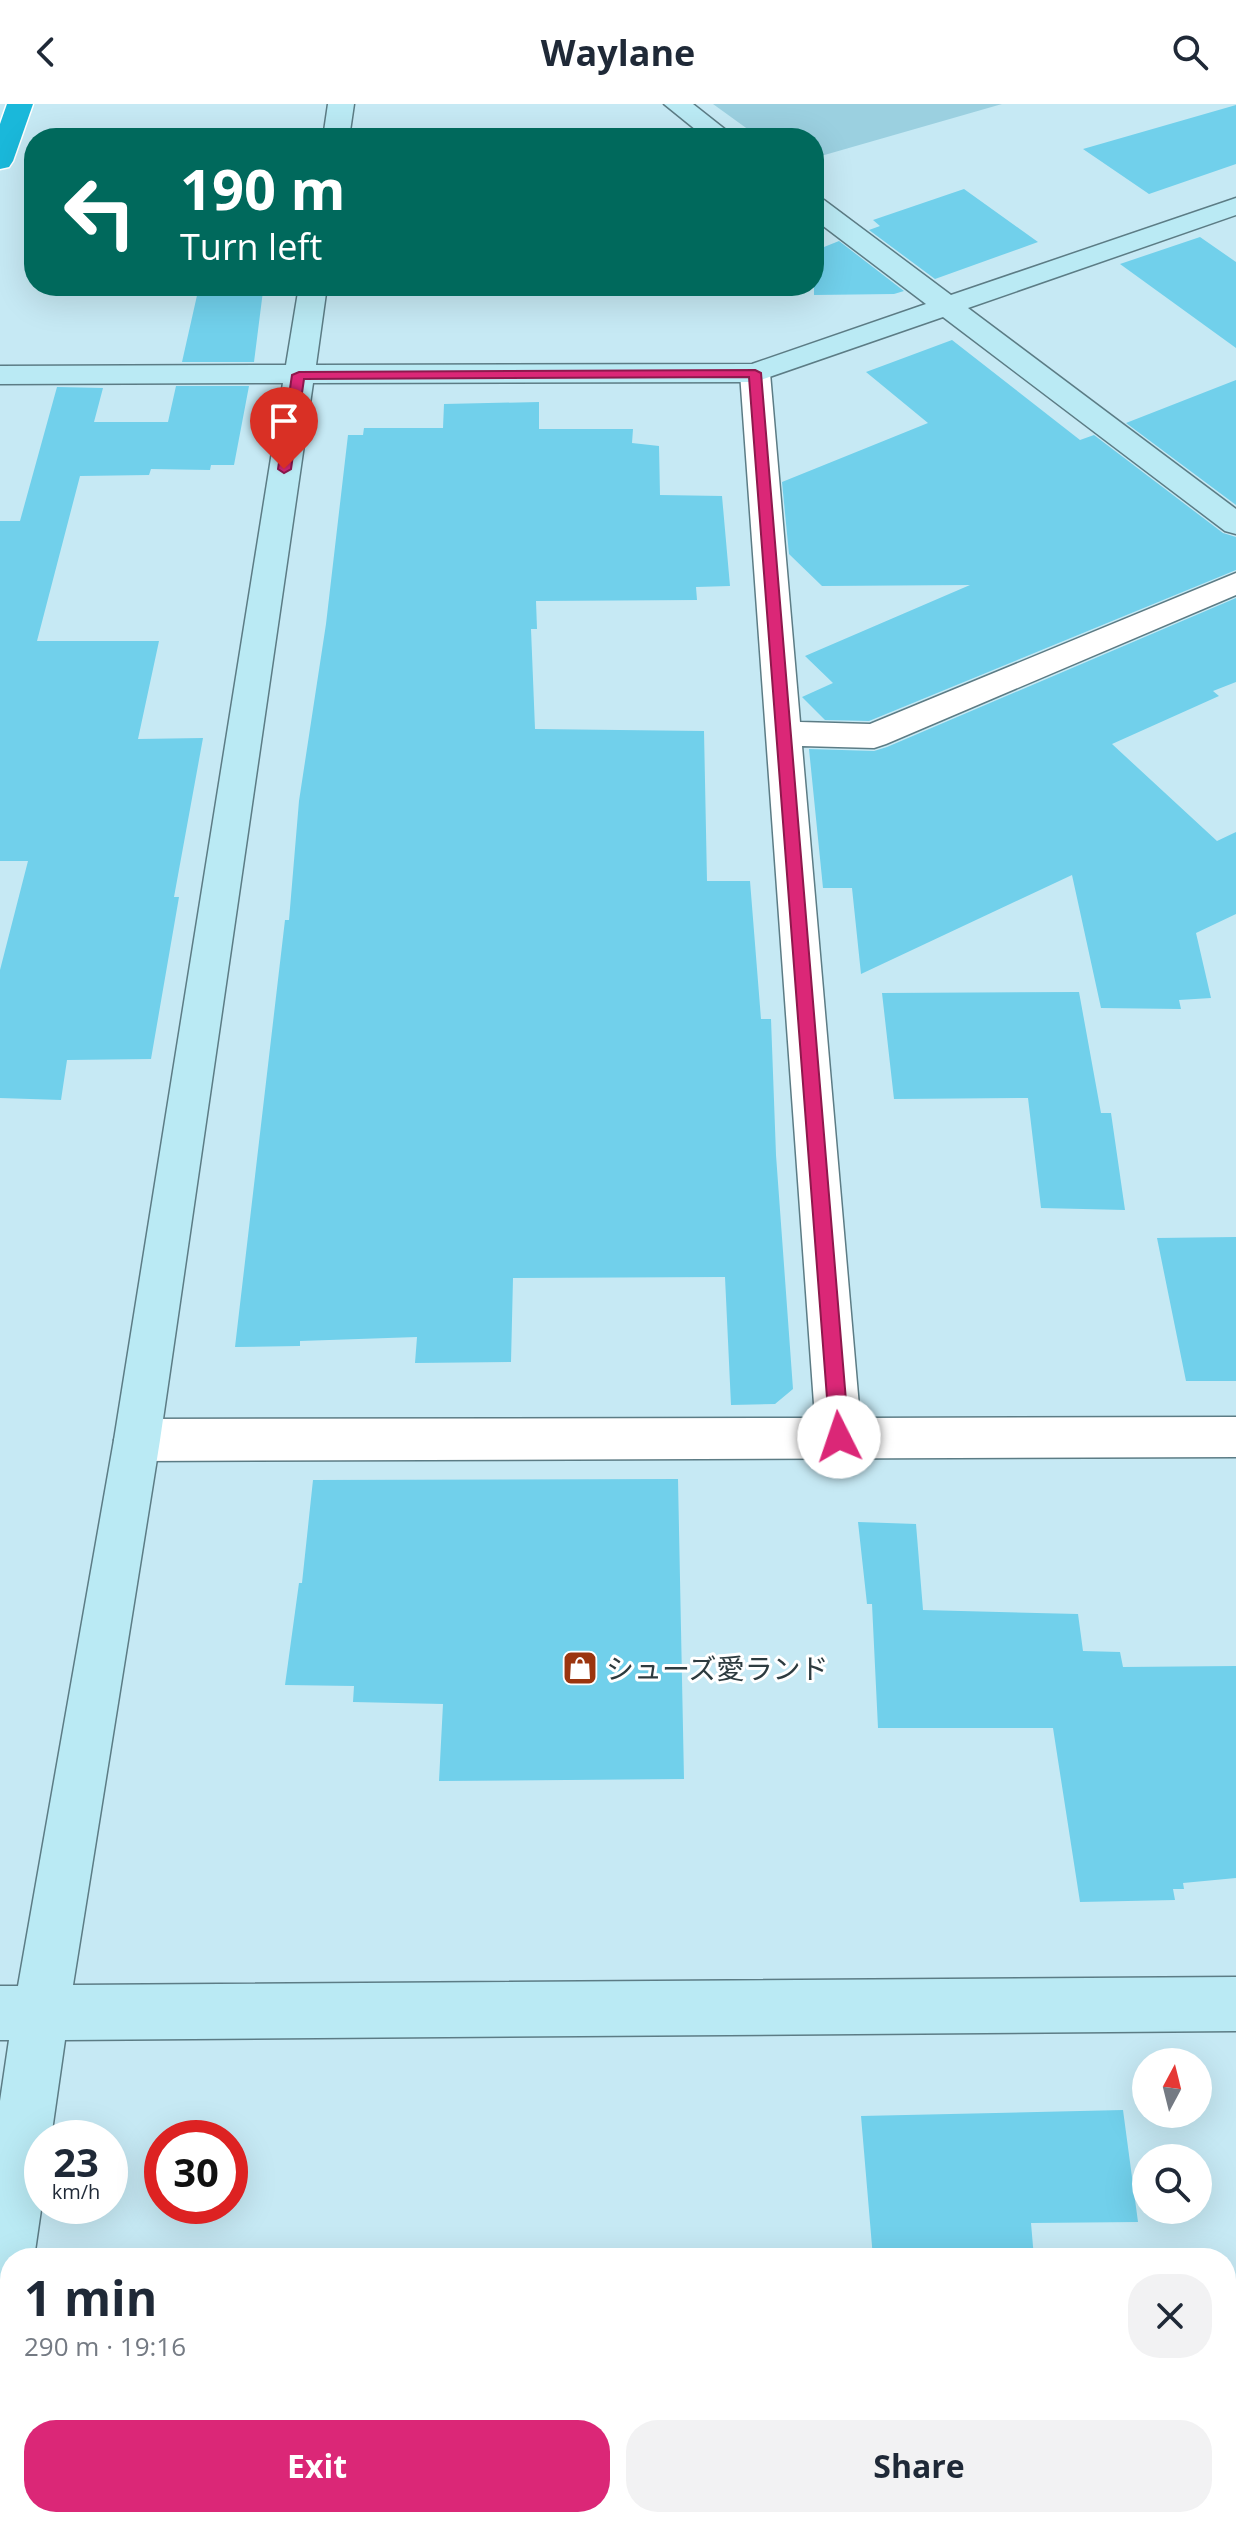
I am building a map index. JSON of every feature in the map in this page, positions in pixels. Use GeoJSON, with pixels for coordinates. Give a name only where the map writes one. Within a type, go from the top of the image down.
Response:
{"type":"FeatureCollection","features":[{"type":"Feature","properties":{"kind":"highway"},"geometry":{"type":"LineString","coordinates":[[0,161],[20,104]]}},
{"type":"Feature","properties":{"kind":"street"},"geometry":{"type":"LineString","coordinates":[[337,128],[341,104]]}},
{"type":"Feature","properties":{"kind":"street"},"geometry":{"type":"LineString","coordinates":[[677,104],[709,128]]}},
{"type":"Feature","properties":{"kind":"street"},"geometry":{"type":"LineString","coordinates":[[0,375],[755,373],[1236,206]]}},
{"type":"Feature","properties":{"kind":"street"},"geometry":{"type":"LineString","coordinates":[[824,214],[1236,524]]}},
{"type":"Feature","properties":{"kind":"street"},"geometry":{"type":"LineString","coordinates":[[3,2248],[21,2012],[137,1440],[311,296]]}},
{"type":"Feature","properties":{"kind":"street"},"geometry":{"type":"LineString","coordinates":[[755,373],[839,1437]]}},
{"type":"Feature","properties":{"kind":"street"},"geometry":{"type":"LineString","coordinates":[[784,733],[874,736],[1236,583]]}},
{"type":"Feature","properties":{"kind":"street"},"geometry":{"type":"LineString","coordinates":[[137,1440],[1236,1437]]}},
{"type":"Feature","properties":{"kind":"street"},"geometry":{"type":"LineString","coordinates":[[21,2012],[1236,2004]]}},
{"type":"Feature","properties":{"kind":"shaded area"},"geometry":{"type":"Polygon","coordinates":[[[713,104],[1002,104],[824,155],[824,128],[746,128],[713,104]]]}},
{"type":"Feature","properties":{"kind":"building"},"geometry":{"type":"Polygon","coordinates":[[[1236,105],[1236,164],[1149,194],[1083,149],[1236,105]]]}},
{"type":"Feature","properties":{"kind":"building"},"geometry":{"type":"Polygon","coordinates":[[[964,189],[1038,242],[935,279],[869,230],[880,226],[873,220],[964,189]]]}},
{"type":"Feature","properties":{"kind":"building"},"geometry":{"type":"Polygon","coordinates":[[[1200,237],[1236,262],[1236,348],[1120,264],[1200,237]]]}},
{"type":"Feature","properties":{"kind":"building"},"geometry":{"type":"Polygon","coordinates":[[[839,241],[904,291],[894,294],[824,295],[824,247],[839,241]]]}},
{"type":"Feature","properties":{"kind":"building"},"geometry":{"type":"Polygon","coordinates":[[[197,296],[262,296],[254,362],[182,362],[197,296]]]}},
{"type":"Feature","properties":{"kind":"building"},"geometry":{"type":"Polygon","coordinates":[[[952,340],[1080,440],[1094,435],[1223,533],[1236,537],[1236,570],[869,721],[825,720],[802,697],[833,683],[805,656],[970,585],[822,586],[789,554],[782,482],[928,423],[866,372],[952,340]]]}},
{"type":"Feature","properties":{"kind":"building"},"geometry":{"type":"Polygon","coordinates":[[[1236,380],[1236,505],[1126,423],[1236,380]]]}},
{"type":"Feature","properties":{"kind":"building"},"geometry":{"type":"Polygon","coordinates":[[[176,386],[249,386],[234,465],[211,465],[210,470],[151,469],[149,475],[80,476],[37,641],[159,641],[138,739],[203,738],[174,897],[179,897],[151,1059],[67,1060],[61,1100],[0,1098],[0,970],[28,861],[0,861],[0,521],[20,521],[57,387],[103,388],[94,422],[168,422],[176,386]]]}},
{"type":"Feature","properties":{"kind":"building"},"geometry":{"type":"Polygon","coordinates":[[[539,402],[539,429],[633,429],[632,443],[659,446],[660,495],[722,496],[730,586],[696,587],[697,600],[536,601],[537,629],[531,629],[535,729],[704,731],[707,881],[750,881],[761,1019],[771,1019],[776,1155],[793,1389],[775,1404],[731,1405],[725,1277],[513,1278],[511,1362],[415,1363],[417,1337],[300,1341],[300,1346],[235,1347],[285,920],[289,920],[299,801],[326,624],[348,435],[363,435],[364,428],[443,428],[444,404],[539,402]]]}},
{"type":"Feature","properties":{"kind":"building"},"geometry":{"type":"Polygon","coordinates":[[[1236,598],[1236,682],[1213,691],[1219,696],[1112,744],[1217,841],[1236,832],[1236,914],[1196,933],[1211,998],[1179,1000],[1181,1009],[1101,1008],[1072,875],[861,974],[852,888],[823,888],[809,749],[874,751],[887,747],[1236,598]]]}},
{"type":"Feature","properties":{"kind":"building"},"geometry":{"type":"Polygon","coordinates":[[[1079,992],[1101,1113],[1111,1113],[1125,1210],[1041,1208],[1028,1098],[894,1099],[882,993],[1079,992]]]}},
{"type":"Feature","properties":{"kind":"building"},"geometry":{"type":"Polygon","coordinates":[[[1236,1237],[1236,1381],[1186,1381],[1157,1238],[1236,1237]]]}},
{"type":"Feature","properties":{"kind":"building"},"geometry":{"type":"Polygon","coordinates":[[[678,1479],[684,1779],[439,1781],[443,1704],[353,1702],[354,1686],[285,1685],[299,1583],[302,1583],[313,1480],[678,1479]]]}},
{"type":"Feature","properties":{"kind":"building"},"geometry":{"type":"Polygon","coordinates":[[[858,1522],[916,1524],[923,1610],[1078,1614],[1083,1651],[1120,1652],[1123,1667],[1236,1666],[1236,1878],[1183,1883],[1184,1889],[1173,1889],[1175,1900],[1080,1902],[1053,1728],[878,1728],[872,1604],[867,1604],[858,1522]]]}},
{"type":"Feature","properties":{"kind":"building"},"geometry":{"type":"Polygon","coordinates":[[[1123,2110],[1132,2177],[1132,2222],[1031,2223],[1033,2248],[872,2248],[861,2116],[1123,2110]]]}},
{"type":"Feature","properties":{"kind":"place","name":"シューズ愛ランド"},"geometry":{"type":"Point","coordinates":[580,1668]}},
{"type":"Feature","properties":{"kind":"route"},"geometry":{"type":"LineString","coordinates":[[284,469],[299,375],[755,373],[839,1437]]}}]}
